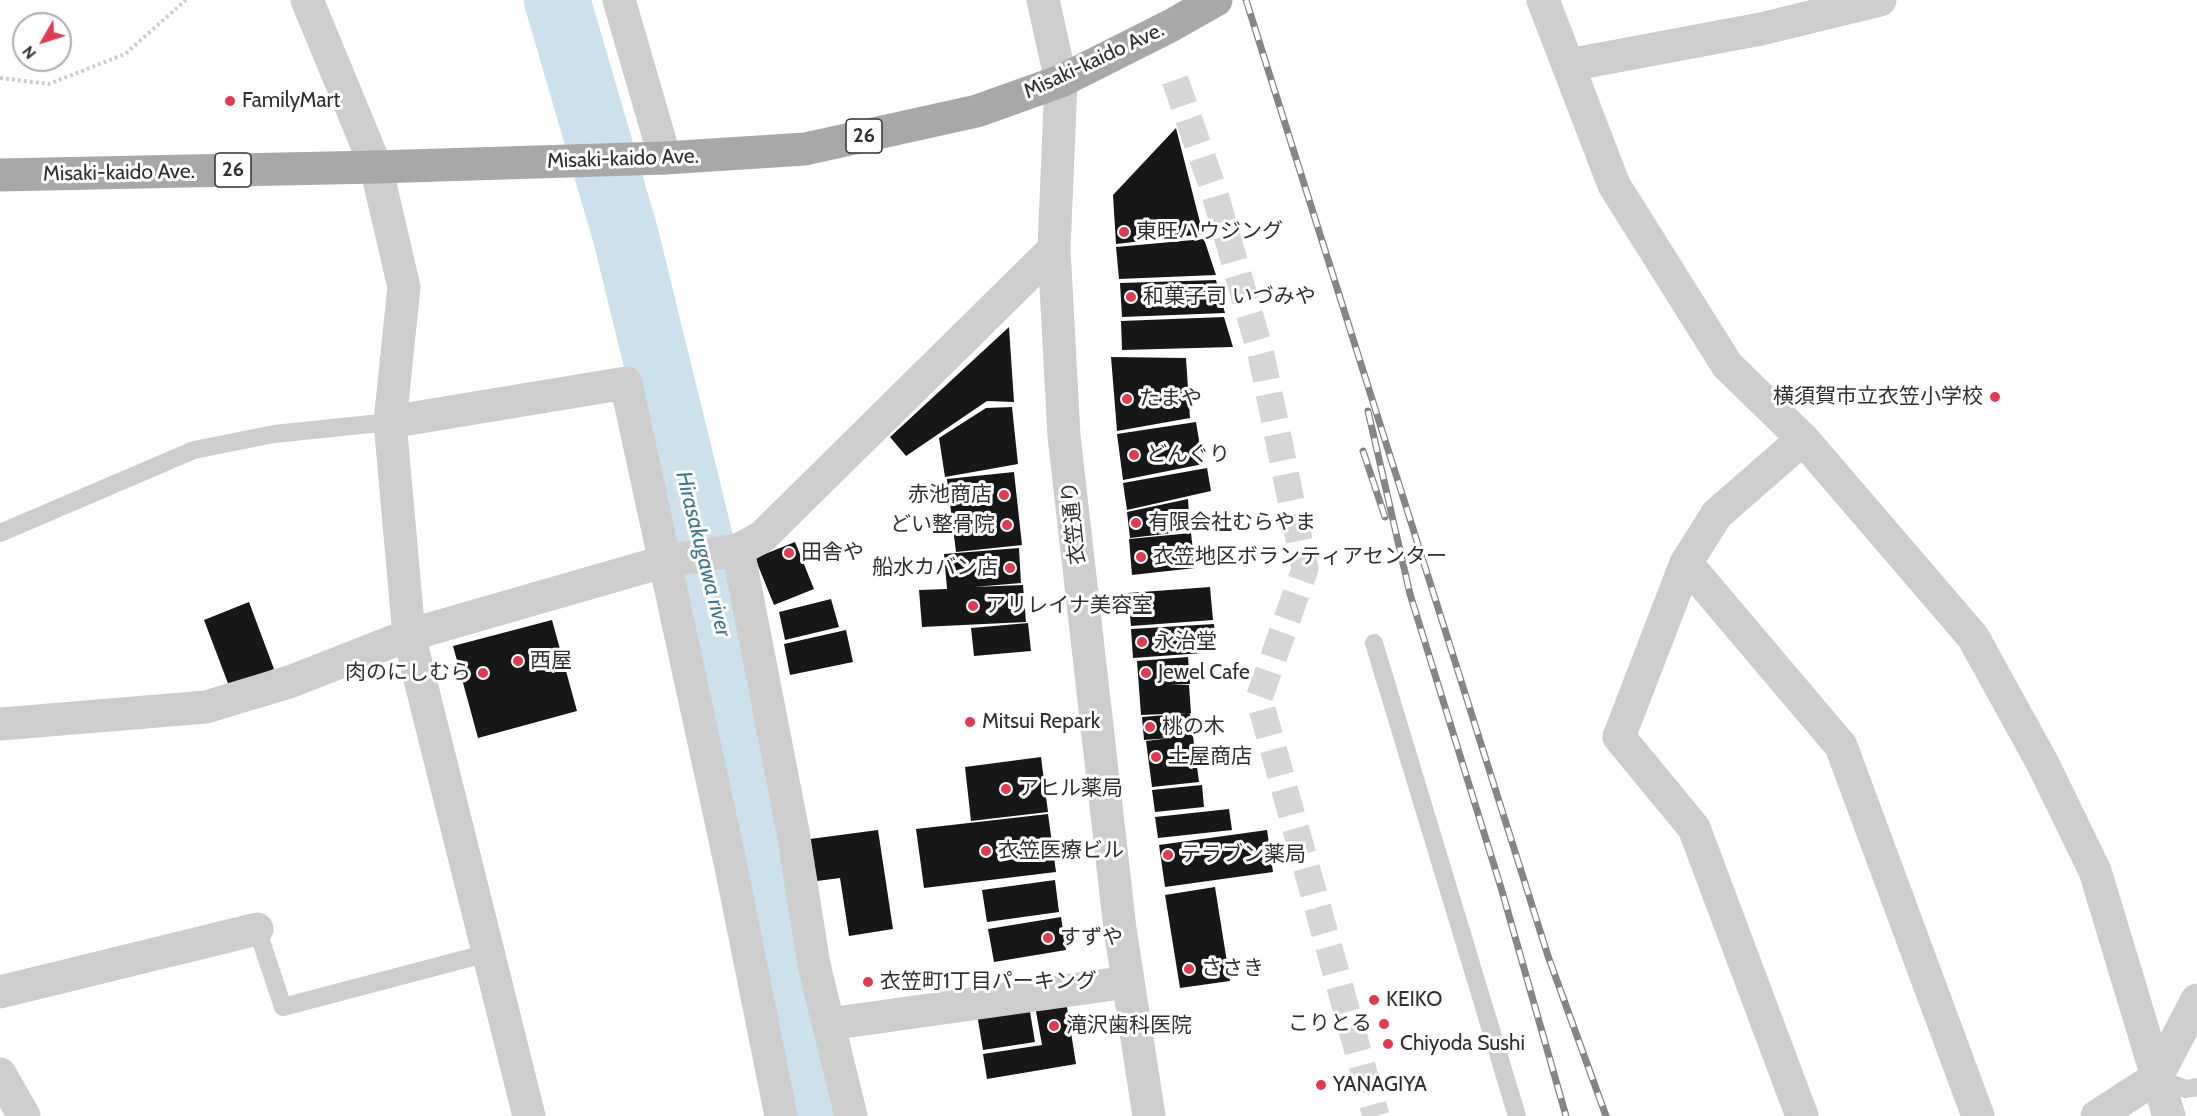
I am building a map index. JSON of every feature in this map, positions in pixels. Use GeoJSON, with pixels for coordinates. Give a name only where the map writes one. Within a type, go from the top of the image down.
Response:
{"type":"FeatureCollection","features":[{"type":"Feature","properties":{"kind":"main road","name":"Misaki-kaido Ave."},"geometry":{"type":"LineString","coordinates":[[0,175],[466,165],[663,158],[805,149],[977,111],[1061,81],[1216,0]]}},
{"type":"Feature","properties":{"kind":"street"},"geometry":{"type":"LineString","coordinates":[[307,0],[376,167],[404,287],[390,422],[409,635],[529,1116]]}},
{"type":"Feature","properties":{"kind":"street"},"geometry":{"type":"LineString","coordinates":[[619,0],[663,158]]}},
{"type":"Feature","properties":{"kind":"street","name":"衣笠通り"},"geometry":{"type":"LineString","coordinates":[[1043,0],[1061,81],[1054,249],[1064,436],[1120,929],[1149,1116]]}},
{"type":"Feature","properties":{"kind":"street"},"geometry":{"type":"LineString","coordinates":[[1543,0],[1614,184],[1727,365],[1803,439],[1972,637],[2043,764],[2095,872],[2169,1116]]}},
{"type":"Feature","properties":{"kind":"street"},"geometry":{"type":"LineString","coordinates":[[1569,65],[1761,29],[1880,0]]}},
{"type":"Feature","properties":{"kind":"street"},"geometry":{"type":"LineString","coordinates":[[0,724],[206,707],[292,681],[409,635],[667,561],[736,550],[762,537],[1054,249]]}},
{"type":"Feature","properties":{"kind":"street"},"geometry":{"type":"LineString","coordinates":[[390,422],[627,383],[667,561],[781,1116]]}},
{"type":"Feature","properties":{"kind":"street"},"geometry":{"type":"LineString","coordinates":[[1802,1116],[1694,828],[1619,737],[1686,562],[1717,514],[1803,439]]}},
{"type":"Feature","properties":{"kind":"street"},"geometry":{"type":"LineString","coordinates":[[736,550],[793,832],[814,965],[851,1116]]}},
{"type":"Feature","properties":{"kind":"street"},"geometry":{"type":"LineString","coordinates":[[1686,562],[1841,746],[1978,1116]]}},
{"type":"Feature","properties":{"kind":"street"},"geometry":{"type":"LineString","coordinates":[[0,992],[257,929]]}},
{"type":"Feature","properties":{"kind":"street"},"geometry":{"type":"LineString","coordinates":[[829,1024],[1128,982]]}},
{"type":"Feature","properties":{"kind":"street"},"geometry":{"type":"LineString","coordinates":[[2097,1116],[2156,1078],[2197,1000]]}},
{"type":"Feature","properties":{"kind":"street"},"geometry":{"type":"LineString","coordinates":[[0,1074],[24,1116]]}},
{"type":"Feature","properties":{"kind":"lane"},"geometry":{"type":"LineString","coordinates":[[0,533],[194,450],[274,434],[390,422]]}},
{"type":"Feature","properties":{"kind":"lane"},"geometry":{"type":"LineString","coordinates":[[1374,643],[1517,1116]]}},
{"type":"Feature","properties":{"kind":"lane"},"geometry":{"type":"LineString","coordinates":[[257,929],[283,1007],[488,953]]}},
{"type":"Feature","properties":{"kind":"lane"},"geometry":{"type":"LineString","coordinates":[[2156,1078],[2186,1089],[2197,1087]]}},
{"type":"Feature","properties":{"kind":"path"},"geometry":{"type":"LineString","coordinates":[[0,78],[50,84],[124,54],[186,0]]}},
{"type":"Feature","properties":{"kind":"building"},"geometry":{"type":"Polygon","coordinates":[[[1176,128],[1203,234],[1116,244],[1113,195],[1176,128]]]}},
{"type":"Feature","properties":{"kind":"building"},"geometry":{"type":"Polygon","coordinates":[[[1204,239],[1216,275],[1119,279],[1116,247],[1204,239]]]}},
{"type":"Feature","properties":{"kind":"building"},"geometry":{"type":"Polygon","coordinates":[[[1216,280],[1225,313],[1122,317],[1120,283],[1216,280]]]}},
{"type":"Feature","properties":{"kind":"building"},"geometry":{"type":"Polygon","coordinates":[[[1224,317],[1233,347],[1122,350],[1121,321],[1224,317]]]}},
{"type":"Feature","properties":{"kind":"building"},"geometry":{"type":"Polygon","coordinates":[[[1009,327],[1014,402],[987,401],[906,456],[890,437],[1009,327]]]}},
{"type":"Feature","properties":{"kind":"building"},"geometry":{"type":"Polygon","coordinates":[[[1111,357],[1186,358],[1190,418],[1117,431],[1111,357]]]}},
{"type":"Feature","properties":{"kind":"building"},"geometry":{"type":"Polygon","coordinates":[[[1012,407],[1018,464],[945,477],[939,438],[986,408],[1012,407]]]}},
{"type":"Feature","properties":{"kind":"building"},"geometry":{"type":"Polygon","coordinates":[[[1196,422],[1203,464],[1123,480],[1117,434],[1196,422]]]}},
{"type":"Feature","properties":{"kind":"building"},"geometry":{"type":"Polygon","coordinates":[[[1207,468],[1211,491],[1127,510],[1123,483],[1207,468]]]}},
{"type":"Feature","properties":{"kind":"building"},"geometry":{"type":"Polygon","coordinates":[[[1014,472],[1022,545],[956,552],[947,479],[1014,472]]]}},
{"type":"Feature","properties":{"kind":"building"},"geometry":{"type":"Polygon","coordinates":[[[1188,499],[1190,531],[1130,538],[1127,512],[1188,499]]]}},
{"type":"Feature","properties":{"kind":"building"},"geometry":{"type":"Polygon","coordinates":[[[1191,533],[1195,568],[1132,575],[1129,539],[1191,533]]]}},
{"type":"Feature","properties":{"kind":"building"},"geometry":{"type":"Polygon","coordinates":[[[795,542],[814,589],[774,605],[755,558],[795,542]]]}},
{"type":"Feature","properties":{"kind":"building"},"geometry":{"type":"Polygon","coordinates":[[[1019,548],[1021,583],[974,587],[1023,585],[1026,622],[922,627],[919,590],[947,589],[944,554],[1019,548]]]}},
{"type":"Feature","properties":{"kind":"building"},"geometry":{"type":"Polygon","coordinates":[[[1210,587],[1213,620],[1131,626],[1128,593],[1210,587]]]}},
{"type":"Feature","properties":{"kind":"building"},"geometry":{"type":"Polygon","coordinates":[[[831,599],[839,627],[785,640],[779,612],[831,599]]]}},
{"type":"Feature","properties":{"kind":"building"},"geometry":{"type":"Polygon","coordinates":[[[249,602],[274,669],[229,686],[204,620],[249,602]]]}},
{"type":"Feature","properties":{"kind":"building"},"geometry":{"type":"Polygon","coordinates":[[[552,620],[577,711],[478,738],[453,646],[552,620]]]}},
{"type":"Feature","properties":{"kind":"building"},"geometry":{"type":"Polygon","coordinates":[[[1028,623],[1031,651],[974,656],[971,628],[1028,623]]]}},
{"type":"Feature","properties":{"kind":"building"},"geometry":{"type":"Polygon","coordinates":[[[1214,624],[1216,652],[1133,658],[1131,629],[1214,624]]]}},
{"type":"Feature","properties":{"kind":"building"},"geometry":{"type":"Polygon","coordinates":[[[846,630],[853,662],[790,675],[784,644],[846,630]]]}},
{"type":"Feature","properties":{"kind":"building"},"geometry":{"type":"Polygon","coordinates":[[[1188,657],[1190,684],[1170,685],[1189,685],[1191,713],[1141,715],[1137,661],[1188,657]]]}},
{"type":"Feature","properties":{"kind":"building"},"geometry":{"type":"Polygon","coordinates":[[[1190,713],[1199,782],[1152,787],[1146,741],[1170,738],[1144,740],[1142,717],[1190,713]]]}},
{"type":"Feature","properties":{"kind":"building","name":"アヒル薬局"},"geometry":{"type":"Polygon","coordinates":[[[1041,757],[1048,812],[971,821],[965,767],[1041,757]]]}},
{"type":"Feature","properties":{"kind":"building"},"geometry":{"type":"Polygon","coordinates":[[[1202,785],[1204,807],[1155,812],[1152,790],[1202,785]]]}},
{"type":"Feature","properties":{"kind":"building"},"geometry":{"type":"Polygon","coordinates":[[[1229,809],[1232,830],[1158,838],[1155,817],[1229,809]]]}},
{"type":"Feature","properties":{"kind":"building","name":"衣笠医療ビル"},"geometry":{"type":"Polygon","coordinates":[[[1048,814],[1056,872],[924,888],[916,829],[1048,814]]]}},
{"type":"Feature","properties":{"kind":"building"},"geometry":{"type":"Polygon","coordinates":[[[878,830],[893,929],[849,936],[840,878],[817,881],[810,839],[878,830]]]}},
{"type":"Feature","properties":{"kind":"building"},"geometry":{"type":"Polygon","coordinates":[[[1267,830],[1273,872],[1165,887],[1159,845],[1267,830]]]}},
{"type":"Feature","properties":{"kind":"building"},"geometry":{"type":"Polygon","coordinates":[[[1055,880],[1059,912],[987,922],[982,890],[1055,880]]]}},
{"type":"Feature","properties":{"kind":"building"},"geometry":{"type":"Polygon","coordinates":[[[1215,887],[1230,981],[1180,988],[1165,895],[1215,887]]]}},
{"type":"Feature","properties":{"kind":"building"},"geometry":{"type":"Polygon","coordinates":[[[1061,917],[1066,950],[994,962],[988,929],[1061,917]]]}},
{"type":"Feature","properties":{"kind":"building","name":"滝沢歯科医院"},"geometry":{"type":"Polygon","coordinates":[[[1066,1001],[1076,1064],[987,1079],[983,1054],[1042,1045],[1035,1006],[1066,1001]]]}},
{"type":"Feature","properties":{"kind":"building"},"geometry":{"type":"Polygon","coordinates":[[[1029,1006],[1035,1042],[983,1050],[977,1014],[1029,1006]]]}},
{"type":"Feature","properties":{"kind":"waterway","name":"Hirasakugawa river"},"geometry":{"type":"LineString","coordinates":[[557,0],[625,233],[755,763],[817,1116]]}},
{"type":"Feature","properties":{"kind":"tunnel"},"geometry":{"type":"LineString","coordinates":[[1175,80],[1214,191],[1261,354],[1305,569],[1259,698],[1376,1116]]}},
{"type":"Feature","properties":{"kind":"railway"},"geometry":{"type":"LineString","coordinates":[[1246,0],[1548,956],[1606,1116]]}},
{"type":"Feature","properties":{"kind":"railway"},"geometry":{"type":"LineString","coordinates":[[1368,411],[1410,594],[1502,891],[1566,1116]]}},
{"type":"Feature","properties":{"kind":"railway"},"geometry":{"type":"LineString","coordinates":[[1363,451],[1385,517]]}},
{"type":"Feature","properties":{"kind":"place","name":"FamilyMart"},"geometry":{"type":"Point","coordinates":[230,101]}},
{"type":"Feature","properties":{"kind":"place","name":"東旺ハウジング"},"geometry":{"type":"Point","coordinates":[1124,232]}},
{"type":"Feature","properties":{"kind":"place","name":"和菓子司 いづみや"},"geometry":{"type":"Point","coordinates":[1131,297]}},
{"type":"Feature","properties":{"kind":"place","name":"横須賀市立衣笠小学校"},"geometry":{"type":"Point","coordinates":[1995,397]}},
{"type":"Feature","properties":{"kind":"place","name":"たまや"},"geometry":{"type":"Point","coordinates":[1127,399]}},
{"type":"Feature","properties":{"kind":"place","name":"どんぐり"},"geometry":{"type":"Point","coordinates":[1134,455]}},
{"type":"Feature","properties":{"kind":"place","name":"赤池商店"},"geometry":{"type":"Point","coordinates":[1004,495]}},
{"type":"Feature","properties":{"kind":"place","name":"有限会社むらやま"},"geometry":{"type":"Point","coordinates":[1136,523]}},
{"type":"Feature","properties":{"kind":"place","name":"どい整骨院"},"geometry":{"type":"Point","coordinates":[1007,525]}},
{"type":"Feature","properties":{"kind":"place","name":"田舎や"},"geometry":{"type":"Point","coordinates":[789,553]}},
{"type":"Feature","properties":{"kind":"place","name":"衣笠地区ボランティアセンター"},"geometry":{"type":"Point","coordinates":[1141,557]}},
{"type":"Feature","properties":{"kind":"place","name":"船水カバン店"},"geometry":{"type":"Point","coordinates":[1010,568]}},
{"type":"Feature","properties":{"kind":"place","name":"アリレイナ美容室"},"geometry":{"type":"Point","coordinates":[973,606]}},
{"type":"Feature","properties":{"kind":"place","name":"永治堂"},"geometry":{"type":"Point","coordinates":[1142,642]}},
{"type":"Feature","properties":{"kind":"place","name":"西屋"},"geometry":{"type":"Point","coordinates":[518,661]}},
{"type":"Feature","properties":{"kind":"place","name":"肉のにしむら"},"geometry":{"type":"Point","coordinates":[483,673]}},
{"type":"Feature","properties":{"kind":"place","name":"Jewel Cafe"},"geometry":{"type":"Point","coordinates":[1146,673]}},
{"type":"Feature","properties":{"kind":"place","name":"Mitsui Repark"},"geometry":{"type":"Point","coordinates":[970,722]}},
{"type":"Feature","properties":{"kind":"place","name":"桃の木"},"geometry":{"type":"Point","coordinates":[1150,727]}},
{"type":"Feature","properties":{"kind":"place","name":"土屋商店"},"geometry":{"type":"Point","coordinates":[1156,757]}},
{"type":"Feature","properties":{"kind":"place","name":"アヒル薬局"},"geometry":{"type":"Point","coordinates":[1006,789]}},
{"type":"Feature","properties":{"kind":"place","name":"衣笠医療ビル"},"geometry":{"type":"Point","coordinates":[986,851]}},
{"type":"Feature","properties":{"kind":"place","name":"テラブン薬局"},"geometry":{"type":"Point","coordinates":[1168,855]}},
{"type":"Feature","properties":{"kind":"place","name":"すずや"},"geometry":{"type":"Point","coordinates":[1048,938]}},
{"type":"Feature","properties":{"kind":"place","name":"ささき"},"geometry":{"type":"Point","coordinates":[1189,969]}},
{"type":"Feature","properties":{"kind":"place","name":"衣笠町1丁目パーキング"},"geometry":{"type":"Point","coordinates":[868,982]}},
{"type":"Feature","properties":{"kind":"place","name":"KEIKO"},"geometry":{"type":"Point","coordinates":[1374,1000]}},
{"type":"Feature","properties":{"kind":"place","name":"こりとる"},"geometry":{"type":"Point","coordinates":[1384,1024]}},
{"type":"Feature","properties":{"kind":"place","name":"滝沢歯科医院"},"geometry":{"type":"Point","coordinates":[1054,1026]}},
{"type":"Feature","properties":{"kind":"place","name":"Chiyoda Sushi"},"geometry":{"type":"Point","coordinates":[1388,1044]}},
{"type":"Feature","properties":{"kind":"place","name":"YANAGIYA"},"geometry":{"type":"Point","coordinates":[1321,1085]}}]}
